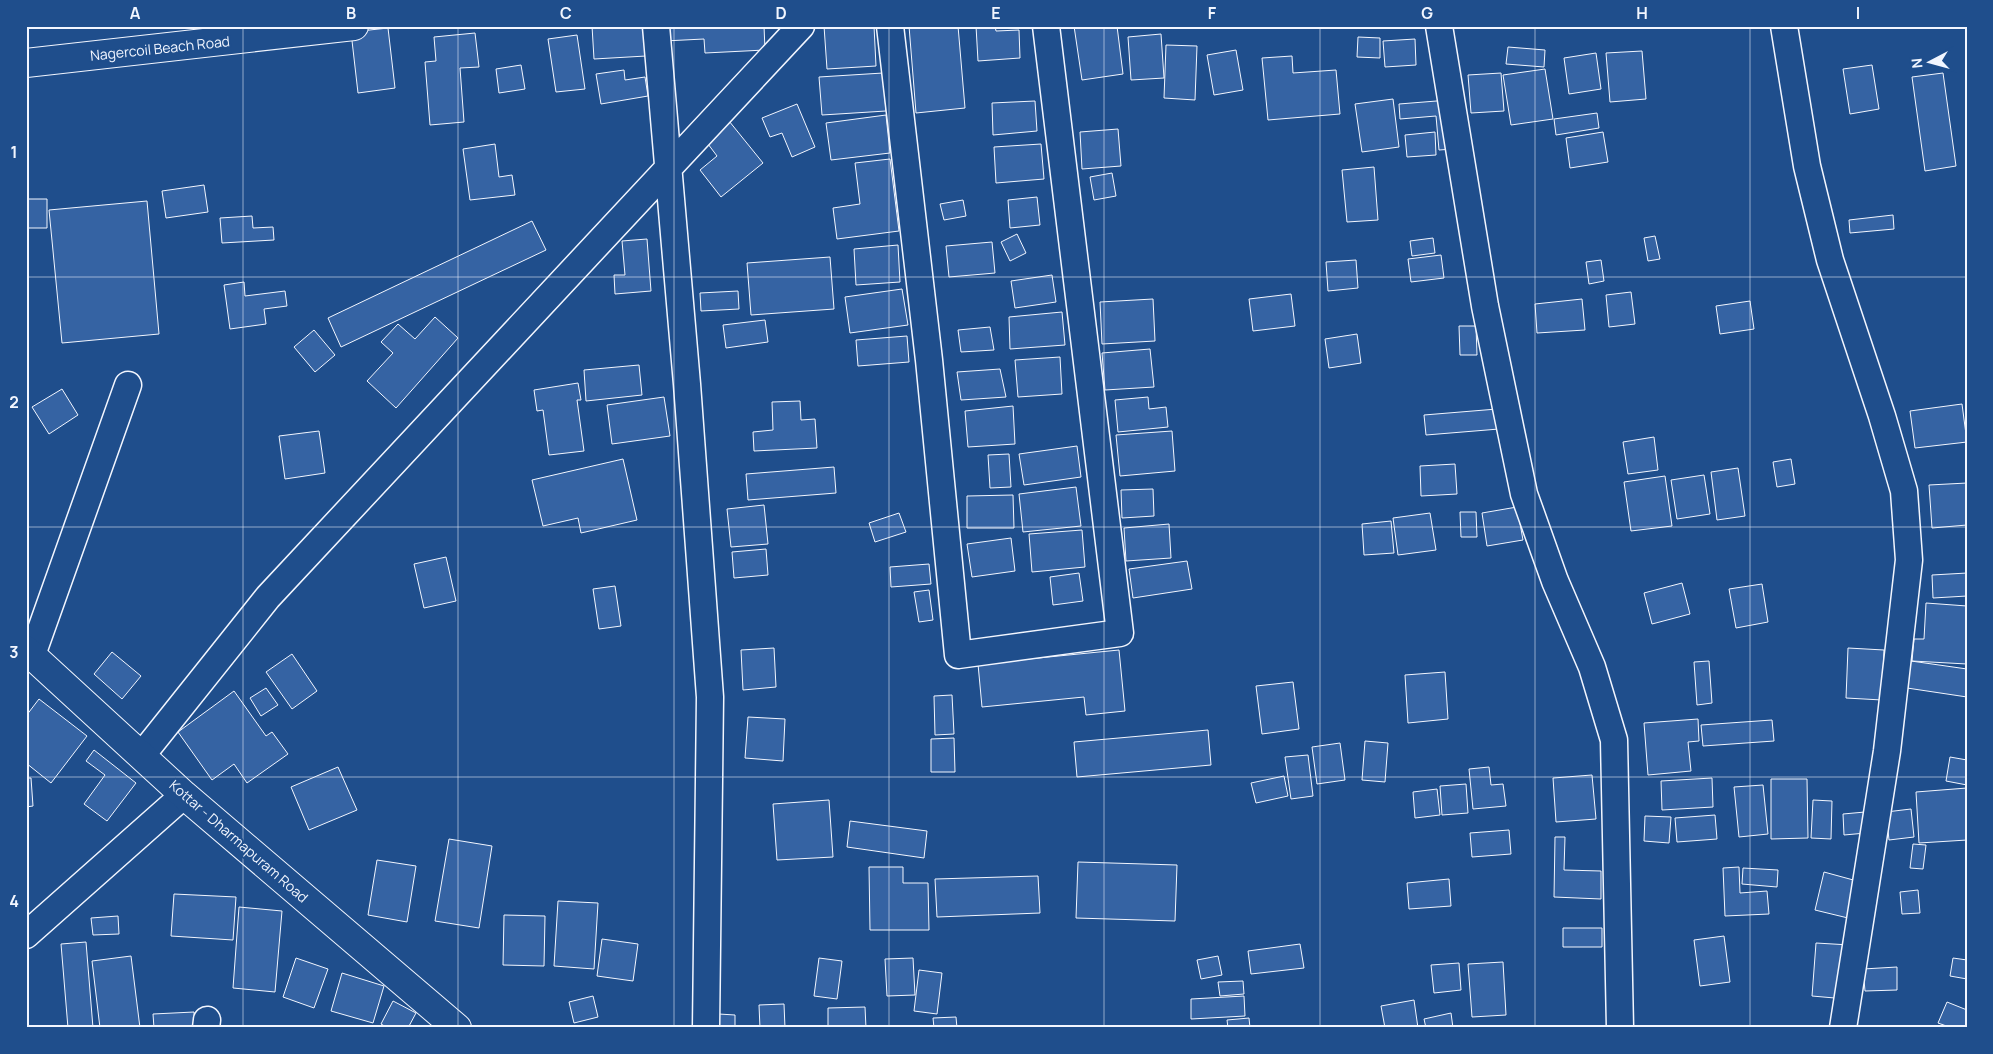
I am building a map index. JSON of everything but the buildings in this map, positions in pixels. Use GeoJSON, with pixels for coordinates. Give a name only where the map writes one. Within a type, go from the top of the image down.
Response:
{"type":"FeatureCollection","features":[{"type":"Feature","properties":{"kind":"main road","name":"Nagercoil Beach Road"},"geometry":{"type":"LineString","coordinates":[[26,63],[354,26]]}},
{"type":"Feature","properties":{"kind":"main road","name":"Kottar - Dharmapuram Road"},"geometry":{"type":"LineString","coordinates":[[29,653],[184,795],[457,1028]]}},
{"type":"Feature","properties":{"kind":"street"},"geometry":{"type":"LineString","coordinates":[[656,26],[669,166],[710,697],[706,1028]]}},
{"type":"Feature","properties":{"kind":"street"},"geometry":{"type":"LineString","coordinates":[[142,755],[268,597],[801,26]]}},
{"type":"Feature","properties":{"kind":"street"},"geometry":{"type":"LineString","coordinates":[[890,26],[929,360],[958,654],[1120,633],[1046,26]]}},
{"type":"Feature","properties":{"kind":"street"},"geometry":{"type":"LineString","coordinates":[[1439,26],[1485,306],[1524,494],[1555,581],[1592,667],[1614,740],[1620,1028]]}},
{"type":"Feature","properties":{"kind":"street"},"geometry":{"type":"LineString","coordinates":[[1784,26],[1809,175],[1830,260],[1882,416],[1904,491],[1907,541],[1908,560],[1887,751],[1843,1028]]}},
{"type":"Feature","properties":{"kind":"street"},"geometry":{"type":"LineString","coordinates":[[29,653],[128,385]]}},
{"type":"Feature","properties":{"kind":"street"},"geometry":{"type":"LineString","coordinates":[[26,935],[184,795]]}}]}
